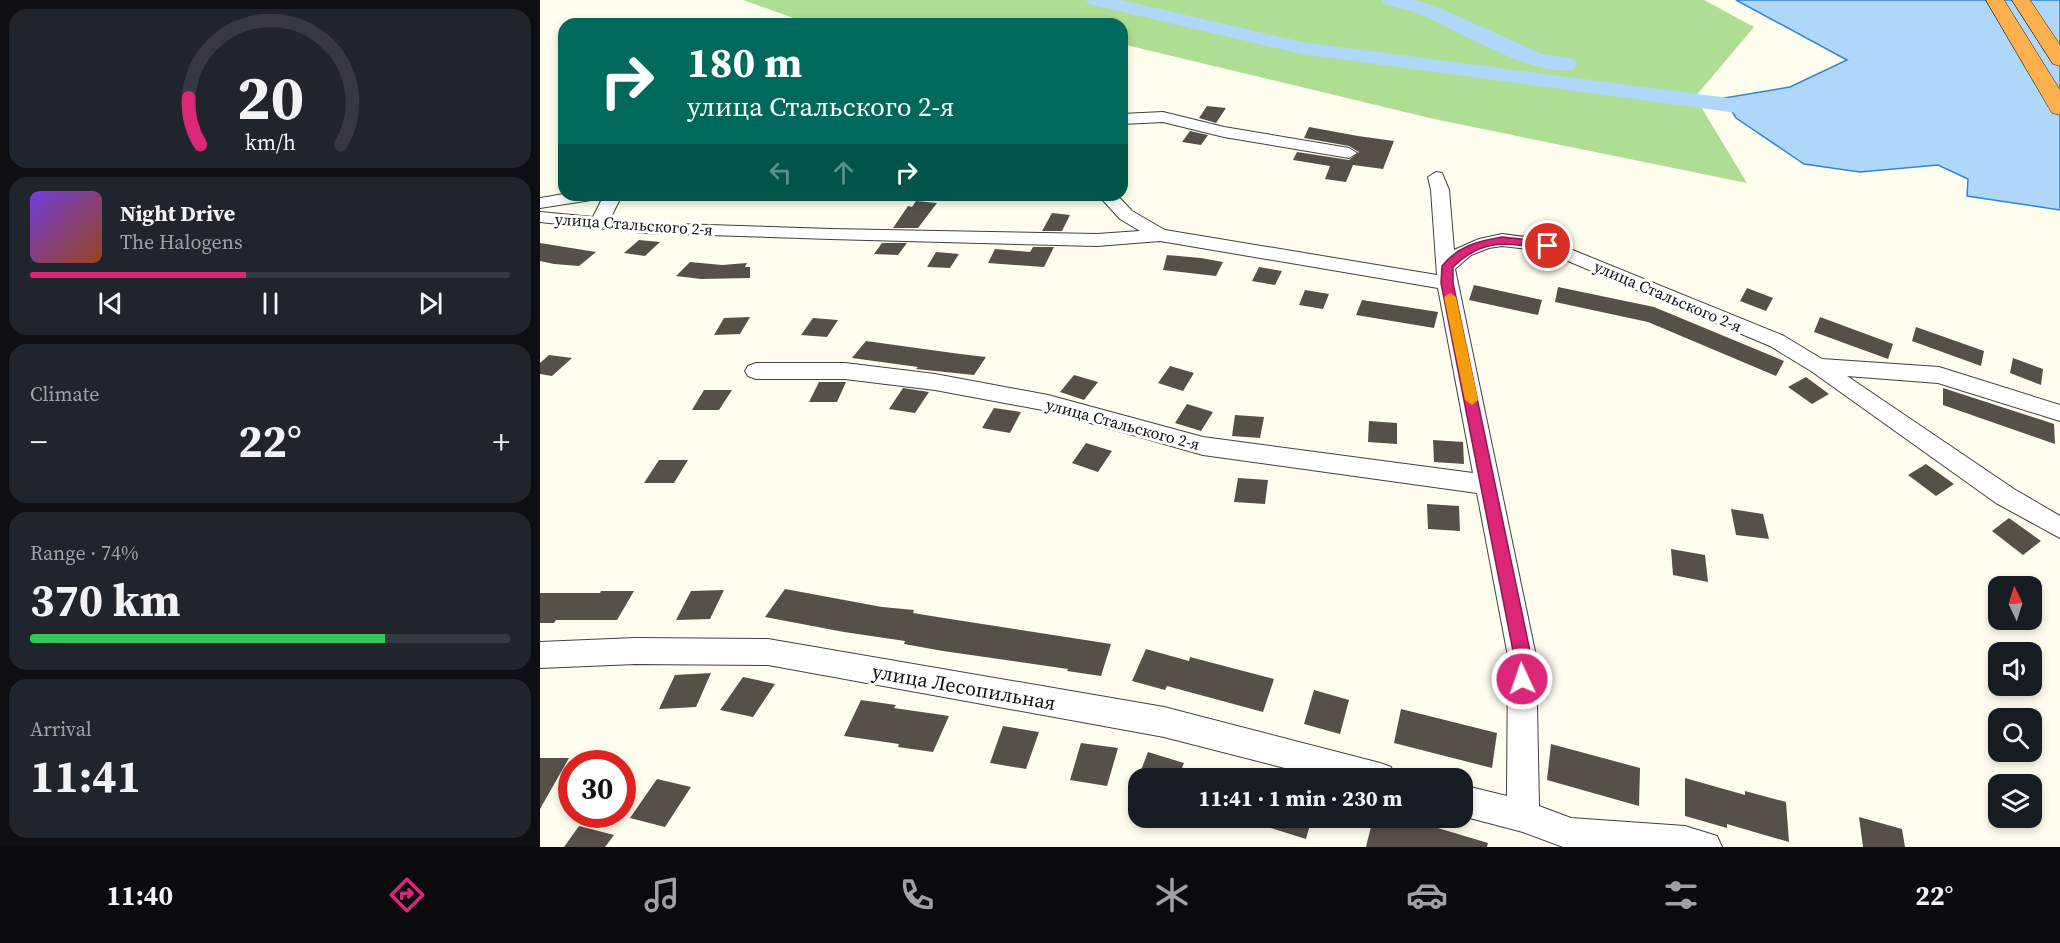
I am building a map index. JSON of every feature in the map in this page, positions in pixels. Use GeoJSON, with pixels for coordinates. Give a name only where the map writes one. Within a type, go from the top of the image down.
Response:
{"type":"FeatureCollection","features":[{"type":"Feature","properties":{"kind":"highway"},"geometry":{"type":"LineString","coordinates":[[1995,0],[2060,108]]}},
{"type":"Feature","properties":{"kind":"highway"},"geometry":{"type":"LineString","coordinates":[[2021,0],[2060,60]]}},
{"type":"Feature","properties":{"kind":"street"},"geometry":{"type":"LineString","coordinates":[[1128,119],[1163,117],[1224,132],[1349,153]]}},
{"type":"Feature","properties":{"kind":"street"},"geometry":{"type":"LineString","coordinates":[[1436,177],[1440,190],[1447,275],[1522,656],[1523,816]]}},
{"type":"Feature","properties":{"kind":"street"},"geometry":{"type":"LineString","coordinates":[[540,203],[558,200]]}},
{"type":"Feature","properties":{"kind":"street"},"geometry":{"type":"LineString","coordinates":[[600,222],[610,201]]}},
{"type":"Feature","properties":{"kind":"street","name":"улица Стальского 2-я"},"geometry":{"type":"LineString","coordinates":[[1113,201],[1126,215],[1160,235]]}},
{"type":"Feature","properties":{"kind":"street","name":"улица Стальского 2-я"},"geometry":{"type":"LineString","coordinates":[[540,217],[645,228],[830,234],[1097,240],[1160,235],[1447,275],[1464,251],[1485,243],[1502,240],[1548,246],[1777,341],[1818,366],[2005,496],[2060,528]]}},
{"type":"Feature","properties":{"kind":"street","name":"улица Стальского 2-я"},"geometry":{"type":"LineString","coordinates":[[1818,366],[1939,375],[2060,412]]}},
{"type":"Feature","properties":{"kind":"street","name":"улица Стальского 2-я"},"geometry":{"type":"LineString","coordinates":[[756,371],[845,371],[935,382],[1048,403],[1203,446],[1490,485]]}},
{"type":"Feature","properties":{"kind":"street","name":"улица Лесопильная"},"geometry":{"type":"LineString","coordinates":[[540,655],[635,651],[768,652],[1164,722],[1341,768]]}},
{"type":"Feature","properties":{"kind":"street"},"geometry":{"type":"LineString","coordinates":[[1473,803],[1523,816],[1574,840],[1685,842],[1706,847]]}},
{"type":"Feature","properties":{"kind":"green space"},"geometry":{"type":"Polygon","coordinates":[[[743,0],[1704,0],[1754,27],[1695,97],[1747,183],[1434,119],[1128,45],[1128,18],[793,18],[743,0]]]}},
{"type":"Feature","properties":{"kind":"water"},"geometry":{"type":"Polygon","coordinates":[[[1736,0],[2060,0],[2060,210],[1967,196],[1968,179],[1938,165],[1860,172],[1804,164],[1736,118],[1724,98],[1790,87],[1847,60],[1736,0]]]}},
{"type":"Feature","properties":{"kind":"building"},"geometry":{"type":"Polygon","coordinates":[[[1207,106],[1226,108],[1216,123],[1199,118],[1207,106]]]}},
{"type":"Feature","properties":{"kind":"building"},"geometry":{"type":"Polygon","coordinates":[[[1309,127],[1394,141],[1383,169],[1353,165],[1346,182],[1325,179],[1330,166],[1293,160],[1297,152],[1349,160],[1359,152],[1349,146],[1304,138],[1309,127]]]}},
{"type":"Feature","properties":{"kind":"building"},"geometry":{"type":"Polygon","coordinates":[[[1190,131],[1208,135],[1201,145],[1182,142],[1190,131]]]}},
{"type":"Feature","properties":{"kind":"building"},"geometry":{"type":"Polygon","coordinates":[[[916,201],[937,203],[918,228],[893,228],[908,206],[912,207],[916,201]]]}},
{"type":"Feature","properties":{"kind":"building"},"geometry":{"type":"Polygon","coordinates":[[[1052,213],[1070,215],[1062,231],[1042,231],[1052,213]]]}},
{"type":"Feature","properties":{"kind":"building"},"geometry":{"type":"Polygon","coordinates":[[[639,240],[660,242],[645,256],[624,253],[639,240]]]}},
{"type":"Feature","properties":{"kind":"building"},"geometry":{"type":"Polygon","coordinates":[[[540,243],[596,252],[579,266],[554,264],[540,261],[540,243]]]}},
{"type":"Feature","properties":{"kind":"building"},"geometry":{"type":"Polygon","coordinates":[[[882,243],[907,243],[898,255],[874,254],[882,243]]]}},
{"type":"Feature","properties":{"kind":"building"},"geometry":{"type":"Polygon","coordinates":[[[1033,247],[1054,247],[1044,267],[988,263],[995,249],[1030,252],[1033,247]]]}},
{"type":"Feature","properties":{"kind":"building"},"geometry":{"type":"Polygon","coordinates":[[[936,252],[959,254],[950,268],[927,267],[936,252]]]}},
{"type":"Feature","properties":{"kind":"building"},"geometry":{"type":"Polygon","coordinates":[[[1167,255],[1223,262],[1216,276],[1163,270],[1167,255]]]}},
{"type":"Feature","properties":{"kind":"building"},"geometry":{"type":"Polygon","coordinates":[[[690,262],[722,265],[747,263],[745,267],[750,267],[750,278],[701,279],[676,276],[690,262]]]}},
{"type":"Feature","properties":{"kind":"building"},"geometry":{"type":"Polygon","coordinates":[[[1259,267],[1282,271],[1275,285],[1252,281],[1259,267]]]}},
{"type":"Feature","properties":{"kind":"building"},"geometry":{"type":"Polygon","coordinates":[[[1474,285],[1542,300],[1538,315],[1469,300],[1474,285]]]}},
{"type":"Feature","properties":{"kind":"building"},"geometry":{"type":"Polygon","coordinates":[[[1558,287],[1654,307],[1784,361],[1776,376],[1648,322],[1555,302],[1558,287]]]}},
{"type":"Feature","properties":{"kind":"building"},"geometry":{"type":"Polygon","coordinates":[[[1747,288],[1773,298],[1766,311],[1740,301],[1747,288]]]}},
{"type":"Feature","properties":{"kind":"building"},"geometry":{"type":"Polygon","coordinates":[[[1305,290],[1329,294],[1323,309],[1299,305],[1305,290]]]}},
{"type":"Feature","properties":{"kind":"building"},"geometry":{"type":"Polygon","coordinates":[[[1362,300],[1438,312],[1434,328],[1356,315],[1362,300]]]}},
{"type":"Feature","properties":{"kind":"building"},"geometry":{"type":"Polygon","coordinates":[[[750,317],[740,334],[714,335],[724,318],[750,317]]]}},
{"type":"Feature","properties":{"kind":"building"},"geometry":{"type":"Polygon","coordinates":[[[1820,317],[1893,344],[1888,359],[1814,332],[1820,317]]]}},
{"type":"Feature","properties":{"kind":"building"},"geometry":{"type":"Polygon","coordinates":[[[813,318],[838,320],[827,337],[801,335],[813,318]]]}},
{"type":"Feature","properties":{"kind":"building"},"geometry":{"type":"Polygon","coordinates":[[[1916,327],[1984,351],[1981,366],[1912,341],[1916,327]]]}},
{"type":"Feature","properties":{"kind":"building"},"geometry":{"type":"Polygon","coordinates":[[[866,341],[986,357],[974,375],[916,369],[918,367],[852,358],[866,341]]]}},
{"type":"Feature","properties":{"kind":"building"},"geometry":{"type":"Polygon","coordinates":[[[549,355],[572,358],[552,376],[540,374],[540,363],[549,355]]]}},
{"type":"Feature","properties":{"kind":"building"},"geometry":{"type":"Polygon","coordinates":[[[2013,358],[2043,369],[2041,385],[2010,373],[2013,358]]]}},
{"type":"Feature","properties":{"kind":"building"},"geometry":{"type":"Polygon","coordinates":[[[1170,366],[1194,373],[1183,391],[1158,383],[1170,366]]]}},
{"type":"Feature","properties":{"kind":"building"},"geometry":{"type":"Polygon","coordinates":[[[1074,375],[1098,382],[1084,400],[1060,392],[1074,375]]]}},
{"type":"Feature","properties":{"kind":"building"},"geometry":{"type":"Polygon","coordinates":[[[1806,377],[1829,394],[1812,404],[1788,387],[1806,377]]]}},
{"type":"Feature","properties":{"kind":"building"},"geometry":{"type":"Polygon","coordinates":[[[819,382],[846,382],[837,402],[809,402],[819,382]]]}},
{"type":"Feature","properties":{"kind":"building"},"geometry":{"type":"Polygon","coordinates":[[[903,388],[929,392],[915,413],[889,409],[903,388]]]}},
{"type":"Feature","properties":{"kind":"building"},"geometry":{"type":"Polygon","coordinates":[[[1943,388],[2054,424],[2055,444],[1943,405],[1943,388]]]}},
{"type":"Feature","properties":{"kind":"building"},"geometry":{"type":"Polygon","coordinates":[[[704,390],[732,390],[719,410],[692,410],[704,390]]]}},
{"type":"Feature","properties":{"kind":"building"},"geometry":{"type":"Polygon","coordinates":[[[1187,404],[1213,412],[1201,431],[1175,423],[1187,404]]]}},
{"type":"Feature","properties":{"kind":"building"},"geometry":{"type":"Polygon","coordinates":[[[994,408],[1021,412],[1010,433],[982,428],[994,408]]]}},
{"type":"Feature","properties":{"kind":"building"},"geometry":{"type":"Polygon","coordinates":[[[1235,415],[1264,417],[1260,438],[1232,436],[1235,415]]]}},
{"type":"Feature","properties":{"kind":"building"},"geometry":{"type":"Polygon","coordinates":[[[1369,421],[1397,423],[1397,444],[1368,442],[1369,421]]]}},
{"type":"Feature","properties":{"kind":"building"},"geometry":{"type":"Polygon","coordinates":[[[1433,440],[1463,442],[1464,464],[1434,462],[1433,440]]]}},
{"type":"Feature","properties":{"kind":"building"},"geometry":{"type":"Polygon","coordinates":[[[1086,443],[1112,451],[1098,472],[1072,463],[1086,443]]]}},
{"type":"Feature","properties":{"kind":"building"},"geometry":{"type":"Polygon","coordinates":[[[659,460],[688,460],[674,483],[644,483],[659,460]]]}},
{"type":"Feature","properties":{"kind":"building"},"geometry":{"type":"Polygon","coordinates":[[[1926,464],[1954,484],[1936,496],[1908,475],[1926,464]]]}},
{"type":"Feature","properties":{"kind":"building"},"geometry":{"type":"Polygon","coordinates":[[[1238,478],[1268,480],[1265,504],[1234,502],[1238,478]]]}},
{"type":"Feature","properties":{"kind":"building"},"geometry":{"type":"Polygon","coordinates":[[[1427,504],[1459,506],[1460,531],[1428,529],[1427,504]]]}},
{"type":"Feature","properties":{"kind":"building"},"geometry":{"type":"Polygon","coordinates":[[[1731,509],[1763,514],[1769,539],[1736,535],[1731,509]]]}},
{"type":"Feature","properties":{"kind":"building"},"geometry":{"type":"Polygon","coordinates":[[[2009,518],[2041,541],[2023,555],[1992,531],[2009,518]]]}},
{"type":"Feature","properties":{"kind":"building"},"geometry":{"type":"Polygon","coordinates":[[[1671,549],[1705,555],[1708,582],[1673,575],[1671,549]]]}},
{"type":"Feature","properties":{"kind":"building"},"geometry":{"type":"Polygon","coordinates":[[[785,589],[882,607],[914,610],[913,613],[1111,644],[1101,676],[943,651],[904,644],[905,641],[765,617],[785,589]]]}},
{"type":"Feature","properties":{"kind":"building"},"geometry":{"type":"Polygon","coordinates":[[[724,590],[710,619],[676,620],[691,591],[724,590]]]}},
{"type":"Feature","properties":{"kind":"building"},"geometry":{"type":"Polygon","coordinates":[[[601,591],[634,591],[617,620],[556,620],[554,623],[540,623],[540,593],[600,593],[601,591]]]}},
{"type":"Feature","properties":{"kind":"building"},"geometry":{"type":"Polygon","coordinates":[[[1146,649],[1189,661],[1190,657],[1274,679],[1263,712],[1167,686],[1165,690],[1132,681],[1146,649]]]}},
{"type":"Feature","properties":{"kind":"building"},"geometry":{"type":"Polygon","coordinates":[[[711,673],[696,707],[659,709],[675,675],[711,673]]]}},
{"type":"Feature","properties":{"kind":"building"},"geometry":{"type":"Polygon","coordinates":[[[743,677],[775,684],[753,717],[720,710],[743,677]]]}},
{"type":"Feature","properties":{"kind":"building"},"geometry":{"type":"Polygon","coordinates":[[[1314,690],[1349,700],[1340,734],[1304,724],[1314,690]]]}},
{"type":"Feature","properties":{"kind":"building"},"geometry":{"type":"Polygon","coordinates":[[[861,700],[896,705],[894,708],[949,716],[933,752],[898,747],[899,744],[844,736],[861,700]]]}},
{"type":"Feature","properties":{"kind":"building"},"geometry":{"type":"Polygon","coordinates":[[[1401,709],[1497,733],[1492,768],[1394,743],[1401,709]]]}},
{"type":"Feature","properties":{"kind":"building"},"geometry":{"type":"Polygon","coordinates":[[[1003,726],[1039,732],[1026,769],[990,763],[1003,726]]]}},
{"type":"Feature","properties":{"kind":"building"},"geometry":{"type":"Polygon","coordinates":[[[1081,743],[1118,748],[1107,786],[1070,780],[1081,743]]]}},
{"type":"Feature","properties":{"kind":"building"},"geometry":{"type":"Polygon","coordinates":[[[1551,744],[1640,768],[1639,806],[1547,780],[1551,744]]]}},
{"type":"Feature","properties":{"kind":"building"},"geometry":{"type":"Polygon","coordinates":[[[1148,752],[1184,763],[1182,768],[1142,768],[1148,752]]]}},
{"type":"Feature","properties":{"kind":"building"},"geometry":{"type":"Polygon","coordinates":[[[540,758],[558,758],[558,777],[540,809],[540,758]]]}},
{"type":"Feature","properties":{"kind":"building"},"geometry":{"type":"Polygon","coordinates":[[[1685,778],[1745,795],[1745,791],[1786,802],[1789,842],[1727,824],[1727,828],[1685,816],[1685,778]]]}},
{"type":"Feature","properties":{"kind":"building"},"geometry":{"type":"Polygon","coordinates":[[[657,779],[691,787],[665,827],[636,820],[636,809],[657,779]]]}},
{"type":"Feature","properties":{"kind":"building"},"geometry":{"type":"Polygon","coordinates":[[[1859,817],[1902,829],[1905,847],[1863,847],[1859,817]]]}},
{"type":"Feature","properties":{"kind":"building"},"geometry":{"type":"Polygon","coordinates":[[[578,828],[614,835],[605,847],[564,847],[578,828]]]}},
{"type":"Feature","properties":{"kind":"building"},"geometry":{"type":"Polygon","coordinates":[[[1271,828],[1309,828],[1306,839],[1271,828]]]}},
{"type":"Feature","properties":{"kind":"building"},"geometry":{"type":"Polygon","coordinates":[[[1371,828],[1438,828],[1488,843],[1487,847],[1366,847],[1371,828]]]}},
{"type":"Feature","properties":{"kind":"waterway"},"geometry":{"type":"LineString","coordinates":[[1096,0],[1302,48],[1774,111]]}},
{"type":"Feature","properties":{"kind":"waterway"},"geometry":{"type":"LineString","coordinates":[[1391,0],[1428,10],[1537,60],[1566,64]]}},
{"type":"Feature","properties":{"kind":"slow traffic"},"geometry":{"type":"LineString","coordinates":[[1450,297],[1472,400]]}},
{"type":"Feature","properties":{"kind":"route"},"geometry":{"type":"LineString","coordinates":[[1522,679],[1522,656],[1490,485],[1447,283],[1448,266],[1464,251],[1485,243],[1502,240],[1548,246]]}}]}
